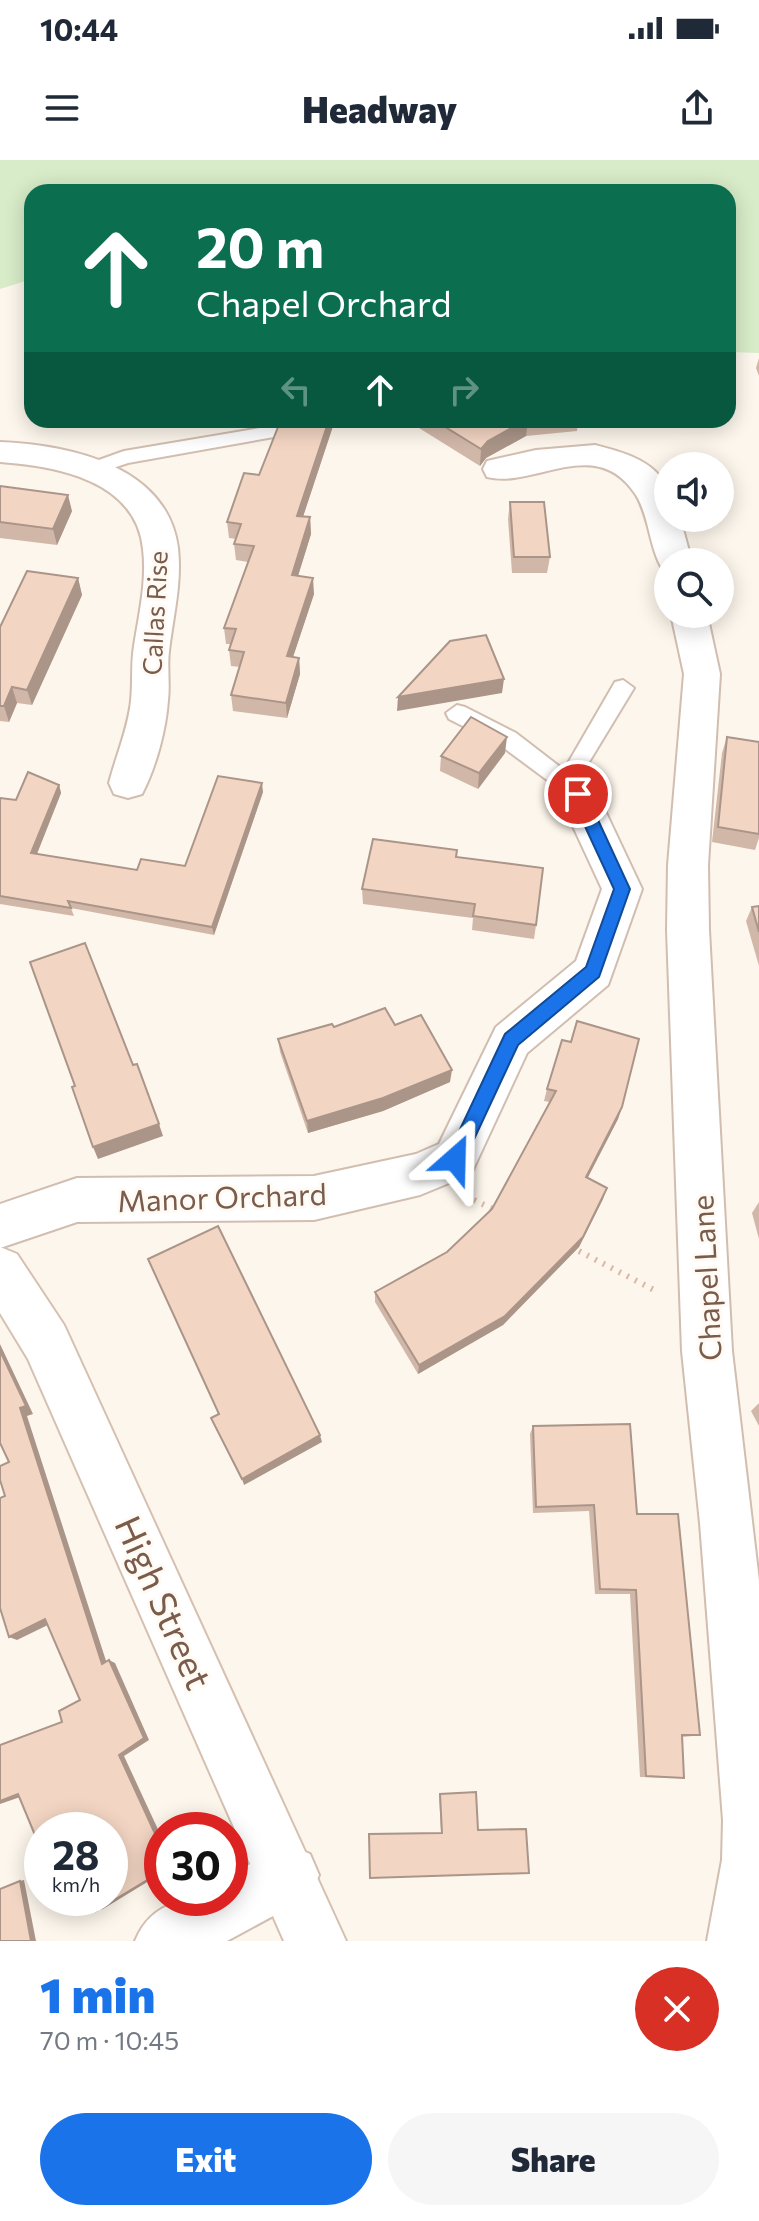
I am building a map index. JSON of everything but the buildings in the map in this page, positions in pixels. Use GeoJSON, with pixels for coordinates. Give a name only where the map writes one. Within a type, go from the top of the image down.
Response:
{"type":"FeatureCollection","features":[{"type":"Feature","properties":{"kind":"street","name":"Callas Rise"},"geometry":{"type":"LineString","coordinates":[[0,452],[56,457],[92,469],[121,485],[148,511],[158,535],[161,567],[149,665],[149,704],[128,783]]}},
{"type":"Feature","properties":{"kind":"street"},"geometry":{"type":"LineString","coordinates":[[499,469],[558,457],[604,458],[620,462],[644,477],[654,493],[667,521],[672,548]]}},
{"type":"Feature","properties":{"kind":"street","name":"Chapel Lane"},"geometry":{"type":"LineString","coordinates":[[692,628],[702,674],[688,865],[688,930],[707,1351],[727,1523],[752,1820],[752,1860],[738,1941]]}},
{"type":"Feature","properties":{"kind":"street","name":"Manor Orchard"},"geometry":{"type":"LineString","coordinates":[[0,1226],[77,1200],[314,1198],[420,1174],[455,1159],[511,1040],[593,972],[622,889],[578,794]]}},
{"type":"Feature","properties":{"kind":"street","name":"High Street"},"geometry":{"type":"LineString","coordinates":[[0,1270],[46,1342],[289,1875],[315,1941]]}},
{"type":"Feature","properties":{"kind":"street"},"geometry":{"type":"LineString","coordinates":[[166,1941],[289,1875]]}},
{"type":"Feature","properties":{"kind":"lane"},"geometry":{"type":"LineString","coordinates":[[92,469],[124,457],[284,430]]}},
{"type":"Feature","properties":{"kind":"lane"},"geometry":{"type":"LineString","coordinates":[[578,794],[575,767],[623,688]]}},
{"type":"Feature","properties":{"kind":"lane"},"geometry":{"type":"LineString","coordinates":[[457,713],[508,739],[578,794]]}},
{"type":"Feature","properties":{"kind":"path"},"geometry":{"type":"LineString","coordinates":[[420,1174],[504,1214]]}},
{"type":"Feature","properties":{"kind":"path"},"geometry":{"type":"LineString","coordinates":[[560,1241],[588,1255]]}},
{"type":"Feature","properties":{"kind":"green space"},"geometry":{"type":"Polygon","coordinates":[[[0,160],[759,160],[759,353],[736,352],[736,184],[24,184],[24,282],[0,289],[0,160]]]}},
{"type":"Feature","properties":{"kind":"route"},"geometry":{"type":"LineString","coordinates":[[455,1159],[511,1040],[593,972],[622,889],[578,794]]}}]}
